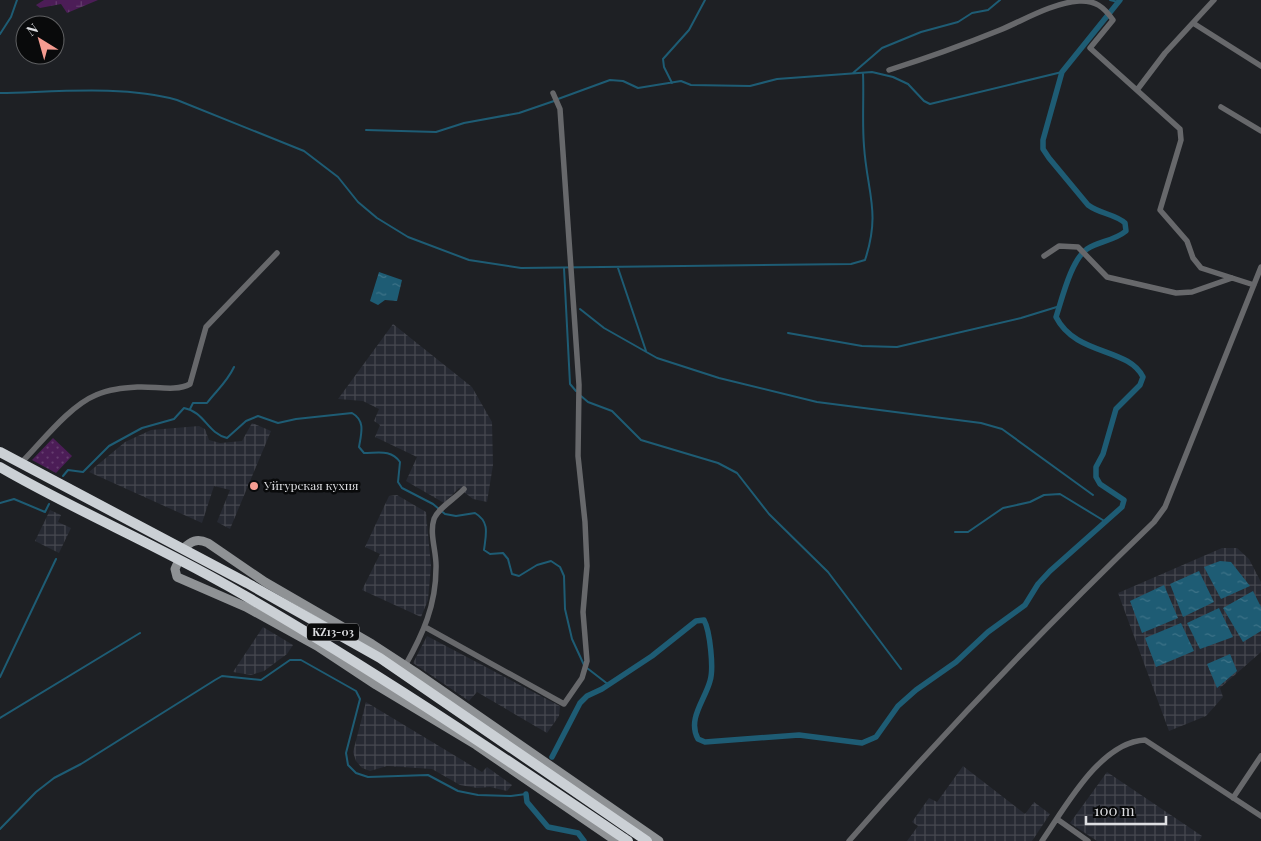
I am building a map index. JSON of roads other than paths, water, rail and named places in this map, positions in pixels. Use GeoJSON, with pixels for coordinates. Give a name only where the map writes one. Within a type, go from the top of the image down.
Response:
{"type":"FeatureCollection","features":[{"type":"Feature","properties":{"kind":"highway","name":"KZ13-03"},"geometry":{"type":"LineString","coordinates":[[0,452],[183,549],[403,670],[647,841]]}},
{"type":"Feature","properties":{"kind":"highway","name":"KZ13-03"},"geometry":{"type":"LineString","coordinates":[[3,469],[179,560],[312,635],[378,681],[392,685],[628,841]]}},
{"type":"Feature","properties":{"kind":"street"},"geometry":{"type":"LineString","coordinates":[[1137,90],[1192,23],[1214,0]]}},
{"type":"Feature","properties":{"kind":"street"},"geometry":{"type":"LineString","coordinates":[[889,70],[948,52],[1058,5],[1087,1],[1095,2],[1105,9],[1113,20],[1090,48],[1137,90],[1155,109],[1180,129],[1181,140],[1160,210],[1187,241],[1193,258],[1201,268],[1254,285]]}},
{"type":"Feature","properties":{"kind":"street"},"geometry":{"type":"LineString","coordinates":[[1192,23],[1261,66]]}},
{"type":"Feature","properties":{"kind":"street"},"geometry":{"type":"LineString","coordinates":[[425,627],[564,704],[578,684],[587,661],[583,612],[587,566],[578,456],[579,385],[560,109],[553,93]]}},
{"type":"Feature","properties":{"kind":"street"},"geometry":{"type":"LineString","coordinates":[[1221,108],[1261,131]]}},
{"type":"Feature","properties":{"kind":"street"},"geometry":{"type":"LineString","coordinates":[[1044,256],[1058,246],[1078,247],[1107,277],[1176,293],[1192,292],[1232,278]]}},
{"type":"Feature","properties":{"kind":"street"},"geometry":{"type":"LineString","coordinates":[[20,464],[73,410],[97,394],[118,389],[146,387],[183,388],[190,384],[206,327],[277,253]]}},
{"type":"Feature","properties":{"kind":"street"},"geometry":{"type":"LineString","coordinates":[[850,841],[896,787],[1042,630],[1154,522],[1165,507],[1261,267]]}},
{"type":"Feature","properties":{"kind":"street"},"geometry":{"type":"LineString","coordinates":[[392,685],[403,670],[425,627],[434,603],[436,584],[432,526],[435,517],[464,489]]}},
{"type":"Feature","properties":{"kind":"street"},"geometry":{"type":"LineString","coordinates":[[183,549],[190,542],[200,539],[208,543],[265,582],[372,644],[403,670],[659,841]]}},
{"type":"Feature","properties":{"kind":"street"},"geometry":{"type":"LineString","coordinates":[[179,560],[175,569],[177,577],[265,616],[378,681],[476,745],[616,841]]}},
{"type":"Feature","properties":{"kind":"street"},"geometry":{"type":"LineString","coordinates":[[1042,841],[1102,759],[1135,740],[1145,740],[1261,816]]}},
{"type":"Feature","properties":{"kind":"street"},"geometry":{"type":"LineString","coordinates":[[1233,798],[1261,756]]}},
{"type":"Feature","properties":{"kind":"street"},"geometry":{"type":"LineString","coordinates":[[1057,819],[1088,841]]}},
{"type":"Feature","properties":{"kind":"water"},"geometry":{"type":"Polygon","coordinates":[[[379,272],[402,280],[397,301],[385,300],[378,305],[370,301],[379,272]]]}},
{"type":"Feature","properties":{"kind":"water"},"geometry":{"type":"Polygon","coordinates":[[[1220,561],[1231,562],[1250,586],[1221,599],[1204,567],[1220,561]]]}},
{"type":"Feature","properties":{"kind":"water"},"geometry":{"type":"Polygon","coordinates":[[[1199,571],[1214,602],[1183,617],[1170,584],[1199,571]]]}},
{"type":"Feature","properties":{"kind":"water"},"geometry":{"type":"Polygon","coordinates":[[[1164,585],[1178,618],[1142,633],[1130,601],[1164,585]]]}},
{"type":"Feature","properties":{"kind":"water"},"geometry":{"type":"Polygon","coordinates":[[[1253,591],[1261,607],[1261,631],[1243,642],[1223,608],[1253,591]]]}},
{"type":"Feature","properties":{"kind":"water"},"geometry":{"type":"Polygon","coordinates":[[[1219,608],[1233,637],[1200,649],[1187,623],[1219,608]]]}},
{"type":"Feature","properties":{"kind":"water"},"geometry":{"type":"Polygon","coordinates":[[[1181,623],[1194,651],[1156,667],[1145,638],[1181,623]]]}},
{"type":"Feature","properties":{"kind":"water"},"geometry":{"type":"Polygon","coordinates":[[[1230,654],[1237,671],[1217,688],[1207,664],[1230,654]]]}},
{"type":"Feature","properties":{"kind":"waterway"},"geometry":{"type":"LineString","coordinates":[[0,34],[11,17],[17,0]]}},
{"type":"Feature","properties":{"kind":"waterway"},"geometry":{"type":"LineString","coordinates":[[672,83],[664,67],[663,59],[689,30],[705,0]]}},
{"type":"Feature","properties":{"kind":"waterway"},"geometry":{"type":"LineString","coordinates":[[853,73],[882,48],[921,32],[958,22],[972,13],[988,10],[1000,0]]}},
{"type":"Feature","properties":{"kind":"waterway"},"geometry":{"type":"LineString","coordinates":[[1110,0],[1118,2]]}},
{"type":"Feature","properties":{"kind":"waterway"},"geometry":{"type":"LineString","coordinates":[[552,757],[580,703],[587,696],[602,689],[652,656],[696,621],[704,620],[710,641],[712,668],[708,688],[696,717],[695,732],[698,739],[705,742],[799,735],[862,743],[876,737],[898,706],[916,690],[956,662],[988,632],[1025,605],[1038,584],[1050,571],[1122,507],[1124,500],[1100,484],[1096,477],[1096,467],[1103,454],[1116,409],[1140,385],[1143,377],[1136,367],[1126,360],[1076,339],[1065,330],[1056,317],[1068,280],[1081,254],[1092,246],[1117,237],[1126,231],[1125,223],[1088,205],[1043,149],[1043,140],[1062,72],[1120,0]]}},
{"type":"Feature","properties":{"kind":"waterway"},"geometry":{"type":"LineString","coordinates":[[558,99],[610,80],[623,81],[638,88],[681,81],[691,85],[750,86],[777,79],[872,72],[893,77],[908,84],[924,101],[930,104],[1062,72]]}},
{"type":"Feature","properties":{"kind":"waterway"},"geometry":{"type":"LineString","coordinates":[[0,93],[89,90],[135,92],[177,100],[304,151],[338,177],[358,202],[377,218],[408,237],[469,260],[521,268],[851,264],[865,260],[870,243],[873,215],[863,137],[863,73]]}},
{"type":"Feature","properties":{"kind":"waterway"},"geometry":{"type":"LineString","coordinates":[[366,130],[436,132],[464,123],[519,113],[554,101]]}},
{"type":"Feature","properties":{"kind":"waterway"},"geometry":{"type":"LineString","coordinates":[[564,268],[570,384],[576,391]]}},
{"type":"Feature","properties":{"kind":"waterway"},"geometry":{"type":"LineString","coordinates":[[618,268],[646,351]]}},
{"type":"Feature","properties":{"kind":"waterway"},"geometry":{"type":"LineString","coordinates":[[788,333],[862,346],[897,347],[1021,318],[1060,306]]}},
{"type":"Feature","properties":{"kind":"waterway"},"geometry":{"type":"LineString","coordinates":[[580,309],[604,328],[657,358],[719,378],[817,402],[981,423],[1002,429],[1093,495]]}},
{"type":"Feature","properties":{"kind":"waterway"},"geometry":{"type":"LineString","coordinates":[[190,409],[193,403],[207,403],[225,382],[234,367]]}},
{"type":"Feature","properties":{"kind":"waterway"},"geometry":{"type":"LineString","coordinates":[[581,396],[588,402],[612,411],[641,440],[718,463],[737,473],[769,514],[828,572],[901,669]]}},
{"type":"Feature","properties":{"kind":"waterway"},"geometry":{"type":"LineString","coordinates":[[63,476],[68,470],[83,472],[109,446],[142,428],[174,419],[184,408],[197,414],[215,432],[227,438],[246,421],[258,416],[278,423],[296,419],[352,413],[361,424],[359,447],[364,453],[388,453],[393,455],[400,462],[398,482],[402,488],[433,504],[445,514],[456,516],[475,513],[480,517],[486,529],[484,550],[490,554],[503,553],[508,559],[512,574],[519,576],[537,565],[551,561],[560,567],[564,576],[565,609],[572,639],[584,665]]}},
{"type":"Feature","properties":{"kind":"waterway"},"geometry":{"type":"LineString","coordinates":[[955,532],[968,532],[1003,508],[1030,502],[1044,495],[1060,494],[1106,522]]}},
{"type":"Feature","properties":{"kind":"waterway"},"geometry":{"type":"LineString","coordinates":[[0,503],[14,499],[45,512],[49,504]]}},
{"type":"Feature","properties":{"kind":"waterway"},"geometry":{"type":"LineString","coordinates":[[0,677],[56,559]]}},
{"type":"Feature","properties":{"kind":"waterway"},"geometry":{"type":"LineString","coordinates":[[0,718],[140,633]]}},
{"type":"Feature","properties":{"kind":"waterway"},"geometry":{"type":"LineString","coordinates":[[0,829],[36,792],[54,778],[81,764],[215,680],[222,676],[261,680],[290,660],[301,660],[356,691],[360,699],[346,753],[348,765],[356,773],[368,777],[428,775],[458,791],[478,795],[511,796],[526,794]]}},
{"type":"Feature","properties":{"kind":"waterway"},"geometry":{"type":"LineString","coordinates":[[587,668],[609,685]]}},
{"type":"Feature","properties":{"kind":"waterway"},"geometry":{"type":"LineString","coordinates":[[526,794],[527,802],[548,827],[578,833],[584,841]]}},
{"type":"Feature","properties":{"kind":"place","name":"Уйгурская кухня"},"geometry":{"type":"Point","coordinates":[254,486]}}]}
